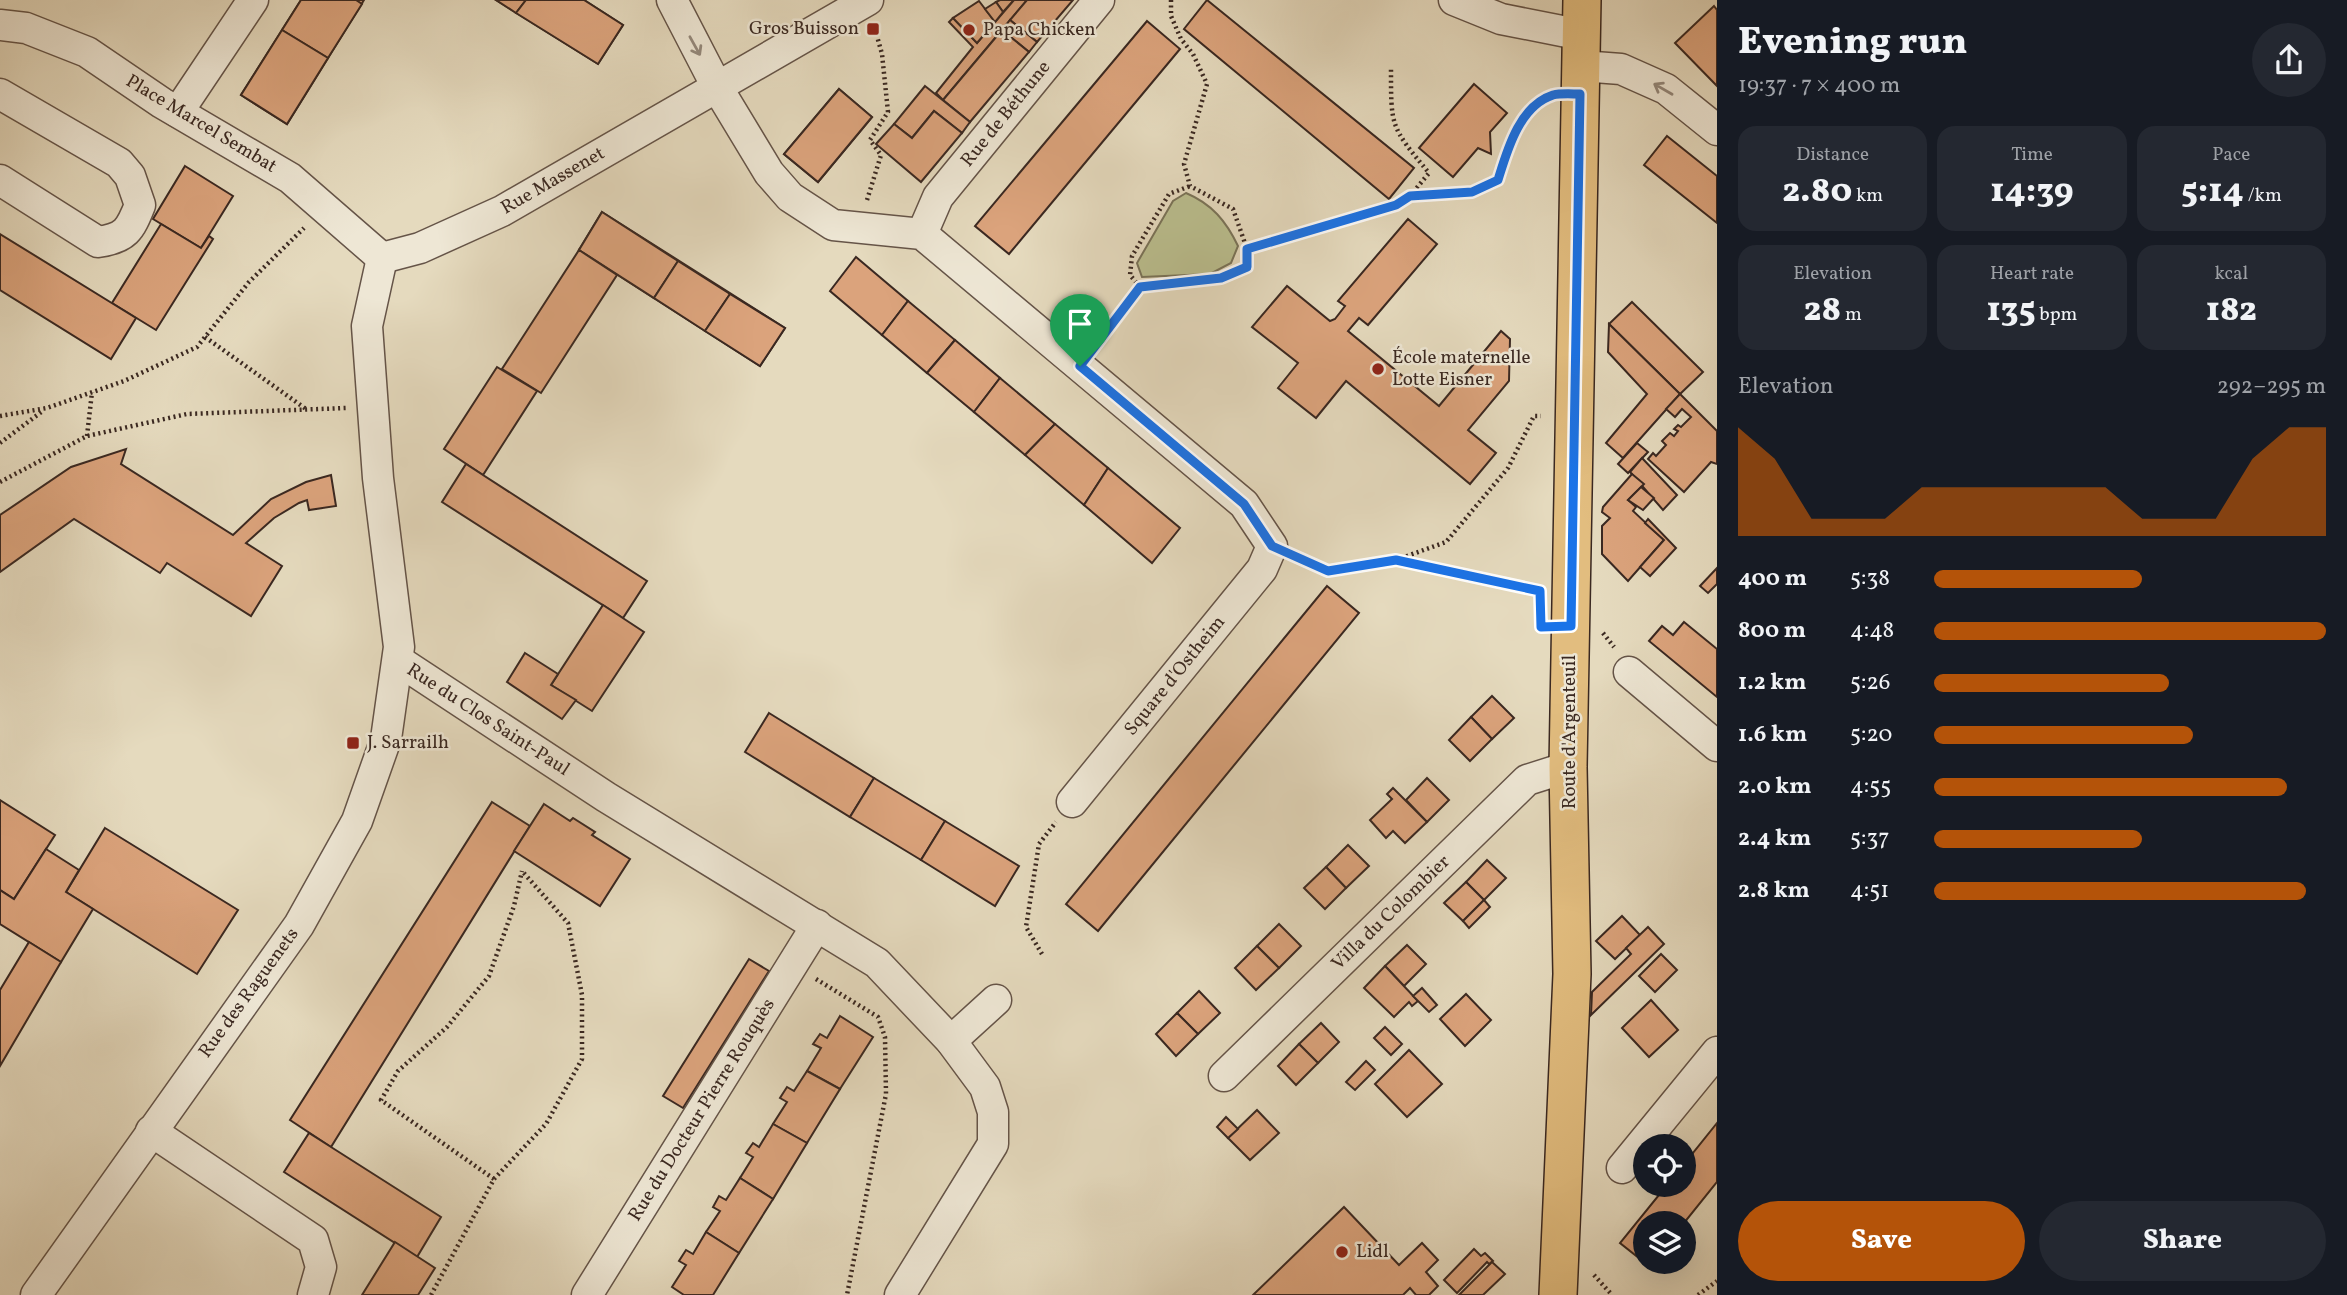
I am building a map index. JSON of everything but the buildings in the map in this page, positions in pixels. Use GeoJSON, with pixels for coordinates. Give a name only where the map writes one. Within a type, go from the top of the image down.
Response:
{"type":"FeatureCollection","features":[{"type":"Feature","properties":{"kind":"main road","name":"Route d'Argenteuil"},"geometry":{"type":"LineString","coordinates":[[1558,1295],[1572,974],[1568,766],[1581,49]]}},
{"type":"Feature","properties":{"kind":"street"},"geometry":{"type":"LineString","coordinates":[[178,112],[253,0]]}},
{"type":"Feature","properties":{"kind":"street","name":"Rue Massenet"},"geometry":{"type":"LineString","coordinates":[[382,258],[420,248],[502,211],[867,0]]}},
{"type":"Feature","properties":{"kind":"street","name":"Rue de Béthune"},"geometry":{"type":"LineString","coordinates":[[922,234],[938,197],[1100,0]]}},
{"type":"Feature","properties":{"kind":"street"},"geometry":{"type":"LineString","coordinates":[[1454,0],[1581,49],[1666,89],[1717,130]]}},
{"type":"Feature","properties":{"kind":"street"},"geometry":{"type":"LineString","coordinates":[[670,2],[769,173],[790,197],[833,225],[922,234],[1244,504],[1272,546]]}},
{"type":"Feature","properties":{"kind":"street","name":"Place Marcel Sembat"},"geometry":{"type":"LineString","coordinates":[[0,25],[26,28],[87,52],[178,112],[290,178],[382,258]]}},
{"type":"Feature","properties":{"kind":"street"},"geometry":{"type":"LineString","coordinates":[[0,94],[120,163],[130,176],[141,205],[132,226],[118,239],[98,242],[0,180]]}},
{"type":"Feature","properties":{"kind":"street","name":"Rue du Clos Saint-Paul"},"geometry":{"type":"LineString","coordinates":[[382,258],[367,326],[372,409],[398,626],[399,661],[606,797],[877,963],[951,1041],[985,1087],[993,1112],[993,1144],[900,1295]]}},
{"type":"Feature","properties":{"kind":"street","name":"Square d'Ostheim"},"geometry":{"type":"LineString","coordinates":[[1072,802],[1262,569],[1272,546]]}},
{"type":"Feature","properties":{"kind":"street","name":"Rue des Raguenets"},"geometry":{"type":"LineString","coordinates":[[36,1295],[299,925],[358,821],[386,739],[399,661]]}},
{"type":"Feature","properties":{"kind":"street"},"geometry":{"type":"LineString","coordinates":[[1629,672],[1717,746]]}},
{"type":"Feature","properties":{"kind":"street","name":"Villa du Colombier"},"geometry":{"type":"LineString","coordinates":[[1224,1076],[1527,780],[1568,766]]}},
{"type":"Feature","properties":{"kind":"street","name":"Rue du Docteur Pierre Rouquès"},"geometry":{"type":"LineString","coordinates":[[587,1295],[817,925]]}},
{"type":"Feature","properties":{"kind":"street"},"geometry":{"type":"LineString","coordinates":[[951,1041],[996,999]]}},
{"type":"Feature","properties":{"kind":"street"},"geometry":{"type":"LineString","coordinates":[[1622,1168],[1717,1052]]}},
{"type":"Feature","properties":{"kind":"street"},"geometry":{"type":"LineString","coordinates":[[150,1131],[313,1240],[321,1268],[313,1295]]}},
{"type":"Feature","properties":{"kind":"path"},"geometry":{"type":"LineString","coordinates":[[859,228],[881,155],[870,140],[888,112],[882,54],[867,0]]}},
{"type":"Feature","properties":{"kind":"path"},"geometry":{"type":"LineString","coordinates":[[1080,366],[1140,287],[1221,278],[1247,267],[1247,249],[1233,209],[1190,186],[1184,164],[1207,84],[1171,16],[1171,0]]}},
{"type":"Feature","properties":{"kind":"path"},"geometry":{"type":"LineString","coordinates":[[1410,196],[1472,192],[1498,180],[1520,123],[1552,95],[1581,49]]}},
{"type":"Feature","properties":{"kind":"path"},"geometry":{"type":"LineString","coordinates":[[1247,249],[1396,205],[1410,196],[1429,173],[1398,136],[1391,117],[1391,66]]}},
{"type":"Feature","properties":{"kind":"path"},"geometry":{"type":"LineString","coordinates":[[1140,287],[1130,275],[1132,256],[1169,194],[1190,186]]}},
{"type":"Feature","properties":{"kind":"path"},"geometry":{"type":"LineString","coordinates":[[0,416],[47,408],[124,381],[197,347],[249,282],[324,209]]}},
{"type":"Feature","properties":{"kind":"path"},"geometry":{"type":"LineString","coordinates":[[205,337],[306,409]]}},
{"type":"Feature","properties":{"kind":"path"},"geometry":{"type":"LineString","coordinates":[[87,436],[92,392]]}},
{"type":"Feature","properties":{"kind":"path"},"geometry":{"type":"LineString","coordinates":[[0,443],[47,408]]}},
{"type":"Feature","properties":{"kind":"path"},"geometry":{"type":"LineString","coordinates":[[0,482],[87,436],[187,414],[372,409]]}},
{"type":"Feature","properties":{"kind":"path"},"geometry":{"type":"LineString","coordinates":[[1272,546],[1328,571],[1395,561],[1446,542],[1508,468],[1534,416],[1575,419]]}},
{"type":"Feature","properties":{"kind":"path"},"geometry":{"type":"LineString","coordinates":[[1395,561],[1540,591],[1541,603]]}},
{"type":"Feature","properties":{"kind":"path"},"geometry":{"type":"LineString","coordinates":[[1042,954],[1026,927],[1039,844],[1072,802]]}},
{"type":"Feature","properties":{"kind":"path"},"geometry":{"type":"LineString","coordinates":[[431,1295],[494,1179],[546,1124],[582,1059],[582,995],[568,923],[522,871],[514,906],[489,976],[447,1027],[398,1071],[381,1100],[494,1179]]}},
{"type":"Feature","properties":{"kind":"path"},"geometry":{"type":"LineString","coordinates":[[792,964],[878,1017],[885,1037],[886,1094],[847,1295]]}},
{"type":"Feature","properties":{"kind":"path"},"geometry":{"type":"LineString","coordinates":[[1594,1265],[1594,1277],[1612,1295]]}},
{"type":"Feature","properties":{"kind":"path"},"geometry":{"type":"LineString","coordinates":[[1699,1295],[1717,1281]]}},
{"type":"Feature","properties":{"kind":"green space"},"geometry":{"type":"Polygon","coordinates":[[[1186,193],[1211,208],[1228,229],[1238,246],[1231,263],[1210,274],[1142,277],[1137,263],[1173,201],[1186,193]]]}},
{"type":"Feature","properties":{"kind":"place","name":"Gros Buisson"},"geometry":{"type":"Point","coordinates":[873,29]}},
{"type":"Feature","properties":{"kind":"place","name":"Papa Chicken"},"geometry":{"type":"Point","coordinates":[969,30]}},
{"type":"Feature","properties":{"kind":"place","name":"École maternelle Lotte Eisner"},"geometry":{"type":"Point","coordinates":[1378,369]}},
{"type":"Feature","properties":{"kind":"place","name":"J. Sarrailh"},"geometry":{"type":"Point","coordinates":[353,743]}},
{"type":"Feature","properties":{"kind":"place","name":"Lidl"},"geometry":{"type":"Point","coordinates":[1342,1252]}},
{"type":"Feature","properties":{"kind":"route"},"geometry":{"type":"LineString","coordinates":[[1580,94],[1571,626],[1541,627],[1540,591],[1396,560],[1328,571],[1272,546],[1244,504],[1080,366],[1140,287],[1221,278],[1247,267],[1247,249],[1396,205],[1410,196],[1472,192],[1498,180],[1507,150],[1520,123],[1535,107],[1552,95],[1580,94]]}}]}
